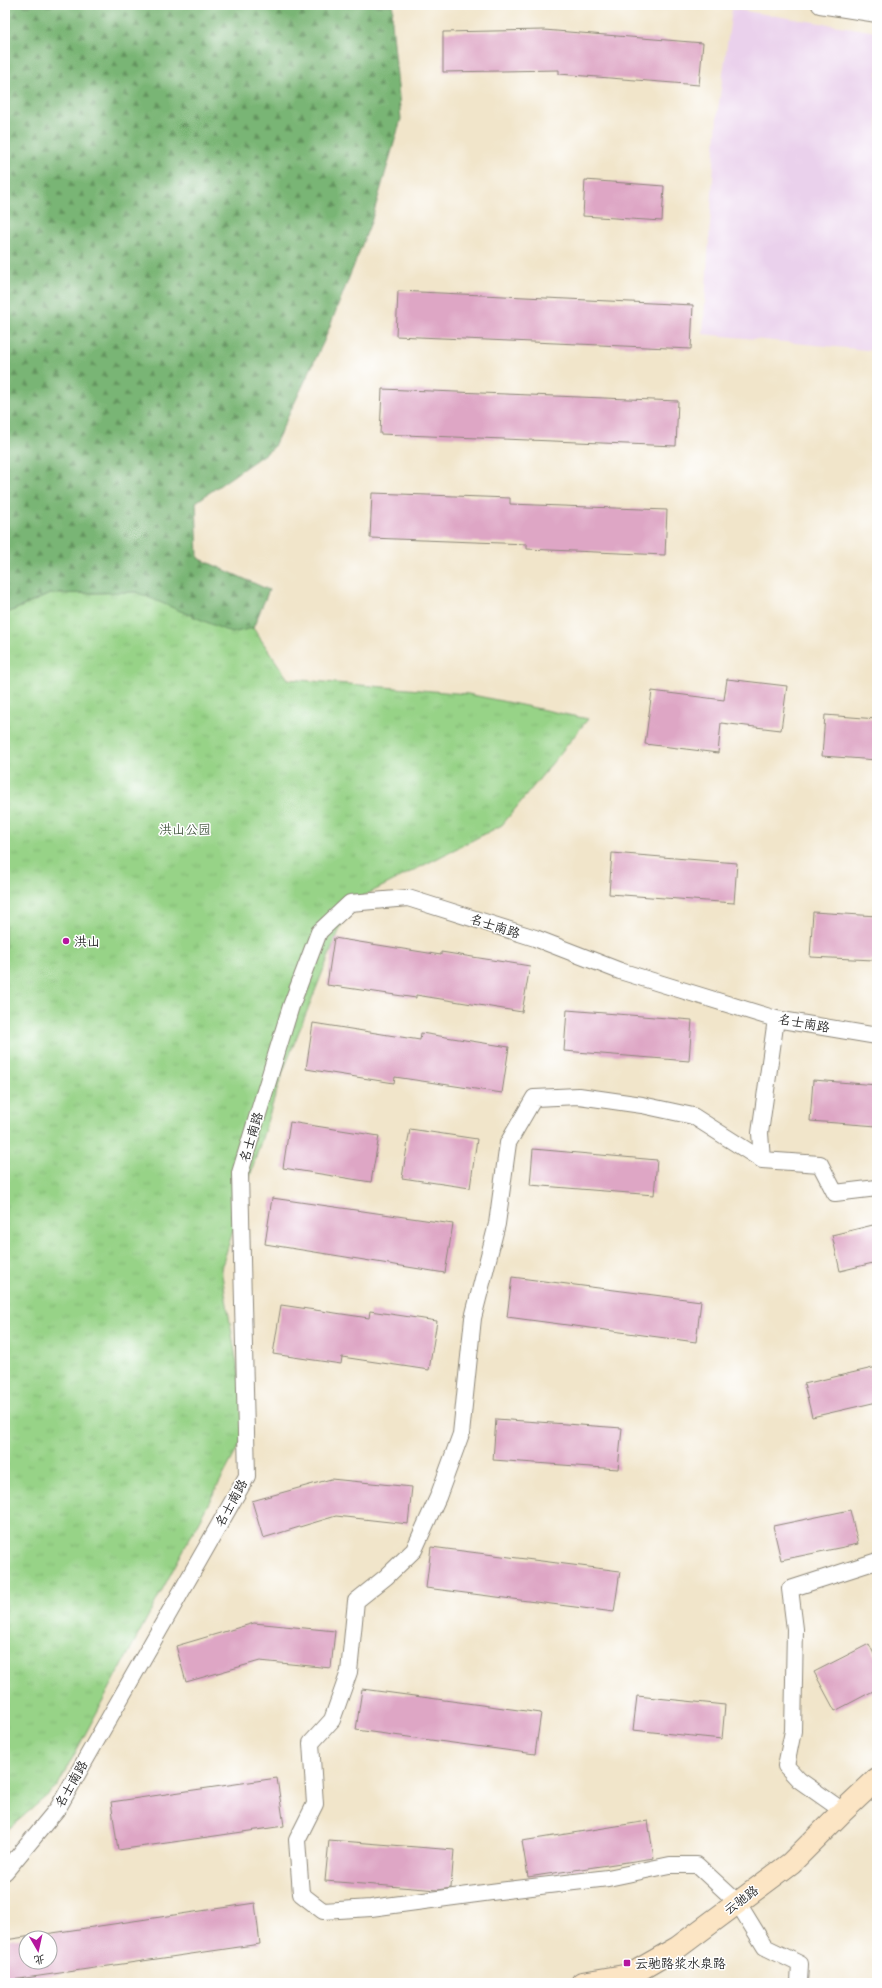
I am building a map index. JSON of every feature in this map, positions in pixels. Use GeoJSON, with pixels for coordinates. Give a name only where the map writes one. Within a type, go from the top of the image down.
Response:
{"type":"FeatureCollection","features":[{"type":"Feature","properties":{"kind":"street"},"geometry":{"type":"LineString","coordinates":[[820,5],[877,14]]}},
{"type":"Feature","properties":{"kind":"street","name":"名士南路"},"geometry":{"type":"LineString","coordinates":[[5,1872],[58,1808],[246,1476],[240,1173],[291,1006],[319,932],[350,903],[408,898],[535,938],[620,971],[776,1019],[877,1036]]}},
{"type":"Feature","properties":{"kind":"street"},"geometry":{"type":"LineString","coordinates":[[762,1160],[760,1133],[776,1019]]}},
{"type":"Feature","properties":{"kind":"street"},"geometry":{"type":"LineString","coordinates":[[799,1983],[800,1964],[765,1947],[738,1903],[697,1865],[670,1865],[608,1878],[371,1908],[323,1910],[302,1894],[297,1840],[315,1804],[311,1743],[332,1720],[350,1672],[356,1601],[386,1577],[414,1550],[438,1497],[461,1434],[473,1318],[497,1224],[508,1143],[534,1098],[579,1096],[642,1105],[693,1116],[762,1160],[820,1164],[835,1193],[877,1188]]}},
{"type":"Feature","properties":{"kind":"street"},"geometry":{"type":"LineString","coordinates":[[843,1811],[799,1780],[786,1766],[793,1723],[795,1629],[790,1589],[877,1561]]}},
{"type":"Feature","properties":{"kind":"street","name":"云驰路"},"geometry":{"type":"LineString","coordinates":[[582,1983],[630,1975],[677,1948],[792,1863],[877,1779]]}},
{"type":"Feature","properties":{"kind":"shaded area"},"geometry":{"type":"Polygon","coordinates":[[[732,9],[877,32],[877,351],[703,334],[717,117],[732,9]]]}},
{"type":"Feature","properties":{"kind":"green space"},"geometry":{"type":"Polygon","coordinates":[[[5,5],[393,5],[392,22],[401,119],[371,222],[324,341],[273,448],[196,502],[198,558],[269,590],[253,628],[232,633],[136,592],[50,594],[5,614],[5,5]]]}},
{"type":"Feature","properties":{"kind":"green space","name":"洪山公园"},"geometry":{"type":"Polygon","coordinates":[[[136,592],[253,628],[288,679],[468,694],[588,719],[502,825],[350,903],[282,1074],[221,1269],[248,1429],[57,1787],[5,1832],[5,614],[50,594],[136,592]]]}},
{"type":"Feature","properties":{"kind":"building"},"geometry":{"type":"Polygon","coordinates":[[[544,30],[703,43],[699,85],[559,74],[559,70],[443,72],[443,32],[544,30]]]}},
{"type":"Feature","properties":{"kind":"building"},"geometry":{"type":"Polygon","coordinates":[[[585,180],[664,186],[662,221],[583,216],[585,180]]]}},
{"type":"Feature","properties":{"kind":"building"},"geometry":{"type":"Polygon","coordinates":[[[398,291],[693,305],[691,349],[396,336],[398,291]]]}},
{"type":"Feature","properties":{"kind":"building"},"geometry":{"type":"Polygon","coordinates":[[[382,389],[678,401],[676,446],[380,434],[382,389]]]}},
{"type":"Feature","properties":{"kind":"building"},"geometry":{"type":"Polygon","coordinates":[[[372,493],[510,498],[510,504],[667,510],[665,555],[527,549],[527,544],[370,538],[372,493]]]}},
{"type":"Feature","properties":{"kind":"building"},"geometry":{"type":"Polygon","coordinates":[[[727,679],[787,686],[781,730],[721,723],[718,753],[645,744],[652,691],[724,700],[727,679]]]}},
{"type":"Feature","properties":{"kind":"building"},"geometry":{"type":"Polygon","coordinates":[[[825,715],[877,719],[877,760],[822,756],[825,715]]]}},
{"type":"Feature","properties":{"kind":"building"},"geometry":{"type":"Polygon","coordinates":[[[612,853],[737,863],[734,903],[609,894],[612,853]]]}},
{"type":"Feature","properties":{"kind":"building"},"geometry":{"type":"Polygon","coordinates":[[[813,912],[877,916],[874,960],[810,957],[813,912]]]}},
{"type":"Feature","properties":{"kind":"building"},"geometry":{"type":"Polygon","coordinates":[[[334,938],[441,955],[441,952],[530,966],[522,1012],[416,995],[416,998],[327,985],[334,938]]]}},
{"type":"Feature","properties":{"kind":"building"},"geometry":{"type":"Polygon","coordinates":[[[567,1010],[692,1020],[689,1061],[564,1051],[567,1010]]]}},
{"type":"Feature","properties":{"kind":"building"},"geometry":{"type":"Polygon","coordinates":[[[313,1023],[420,1040],[421,1033],[509,1047],[502,1093],[395,1077],[394,1083],[306,1069],[313,1023]]]}},
{"type":"Feature","properties":{"kind":"building"},"geometry":{"type":"Polygon","coordinates":[[[813,1080],[877,1085],[877,1126],[810,1121],[813,1080]]]}},
{"type":"Feature","properties":{"kind":"building"},"geometry":{"type":"Polygon","coordinates":[[[290,1122],[379,1136],[371,1182],[283,1168],[290,1122]]]}},
{"type":"Feature","properties":{"kind":"building"},"geometry":{"type":"Polygon","coordinates":[[[410,1129],[477,1139],[470,1188],[402,1178],[410,1129]]]}},
{"type":"Feature","properties":{"kind":"building"},"geometry":{"type":"Polygon","coordinates":[[[533,1149],[657,1160],[654,1195],[530,1185],[533,1149]]]}},
{"type":"Feature","properties":{"kind":"building"},"geometry":{"type":"Polygon","coordinates":[[[272,1198],[453,1224],[445,1273],[265,1244],[272,1198]]]}},
{"type":"Feature","properties":{"kind":"building"},"geometry":{"type":"Polygon","coordinates":[[[877,1224],[877,1262],[840,1271],[832,1235],[877,1224]]]}},
{"type":"Feature","properties":{"kind":"building"},"geometry":{"type":"Polygon","coordinates":[[[512,1277],[701,1301],[696,1342],[507,1317],[512,1277]]]}},
{"type":"Feature","properties":{"kind":"building"},"geometry":{"type":"Polygon","coordinates":[[[281,1305],[369,1318],[370,1311],[437,1321],[429,1370],[342,1357],[341,1364],[273,1354],[281,1305]]]}},
{"type":"Feature","properties":{"kind":"building"},"geometry":{"type":"Polygon","coordinates":[[[877,1367],[877,1402],[812,1417],[804,1384],[877,1367]]]}},
{"type":"Feature","properties":{"kind":"building"},"geometry":{"type":"Polygon","coordinates":[[[496,1419],[622,1428],[618,1469],[493,1460],[496,1419]]]}},
{"type":"Feature","properties":{"kind":"building"},"geometry":{"type":"Polygon","coordinates":[[[331,1479],[412,1487],[408,1524],[336,1516],[263,1538],[252,1501],[331,1479]]]}},
{"type":"Feature","properties":{"kind":"building"},"geometry":{"type":"Polygon","coordinates":[[[850,1510],[858,1544],[781,1560],[773,1526],[850,1510]]]}},
{"type":"Feature","properties":{"kind":"building"},"geometry":{"type":"Polygon","coordinates":[[[431,1547],[620,1571],[614,1612],[426,1588],[431,1547]]]}},
{"type":"Feature","properties":{"kind":"building"},"geometry":{"type":"Polygon","coordinates":[[[254,1623],[335,1631],[331,1668],[260,1661],[186,1682],[176,1646],[254,1623]]]}},
{"type":"Feature","properties":{"kind":"building"},"geometry":{"type":"Polygon","coordinates":[[[869,1644],[877,1660],[877,1689],[835,1711],[814,1672],[869,1644]]]}},
{"type":"Feature","properties":{"kind":"building"},"geometry":{"type":"Polygon","coordinates":[[[362,1689],[541,1713],[535,1754],[356,1730],[362,1689]]]}},
{"type":"Feature","properties":{"kind":"building"},"geometry":{"type":"Polygon","coordinates":[[[637,1696],[725,1705],[722,1739],[633,1730],[637,1696]]]}},
{"type":"Feature","properties":{"kind":"building"},"geometry":{"type":"Polygon","coordinates":[[[277,1778],[284,1826],[118,1850],[111,1802],[277,1778]]]}},
{"type":"Feature","properties":{"kind":"building"},"geometry":{"type":"Polygon","coordinates":[[[648,1821],[654,1858],[528,1877],[522,1841],[648,1821]]]}},
{"type":"Feature","properties":{"kind":"building"},"geometry":{"type":"Polygon","coordinates":[[[329,1840],[454,1850],[451,1888],[438,1890],[325,1881],[329,1840]]]}},
{"type":"Feature","properties":{"kind":"building"},"geometry":{"type":"Polygon","coordinates":[[[255,1903],[260,1944],[5,1981],[5,1940],[18,1938],[18,1970],[58,1970],[58,1932],[255,1903]]]}},
{"type":"Feature","properties":{"kind":"place","name":"洪山"},"geometry":{"type":"Point","coordinates":[66,941]}},
{"type":"Feature","properties":{"kind":"place","name":"云驰路浆水泉路"},"geometry":{"type":"Point","coordinates":[627,1963]}}]}
